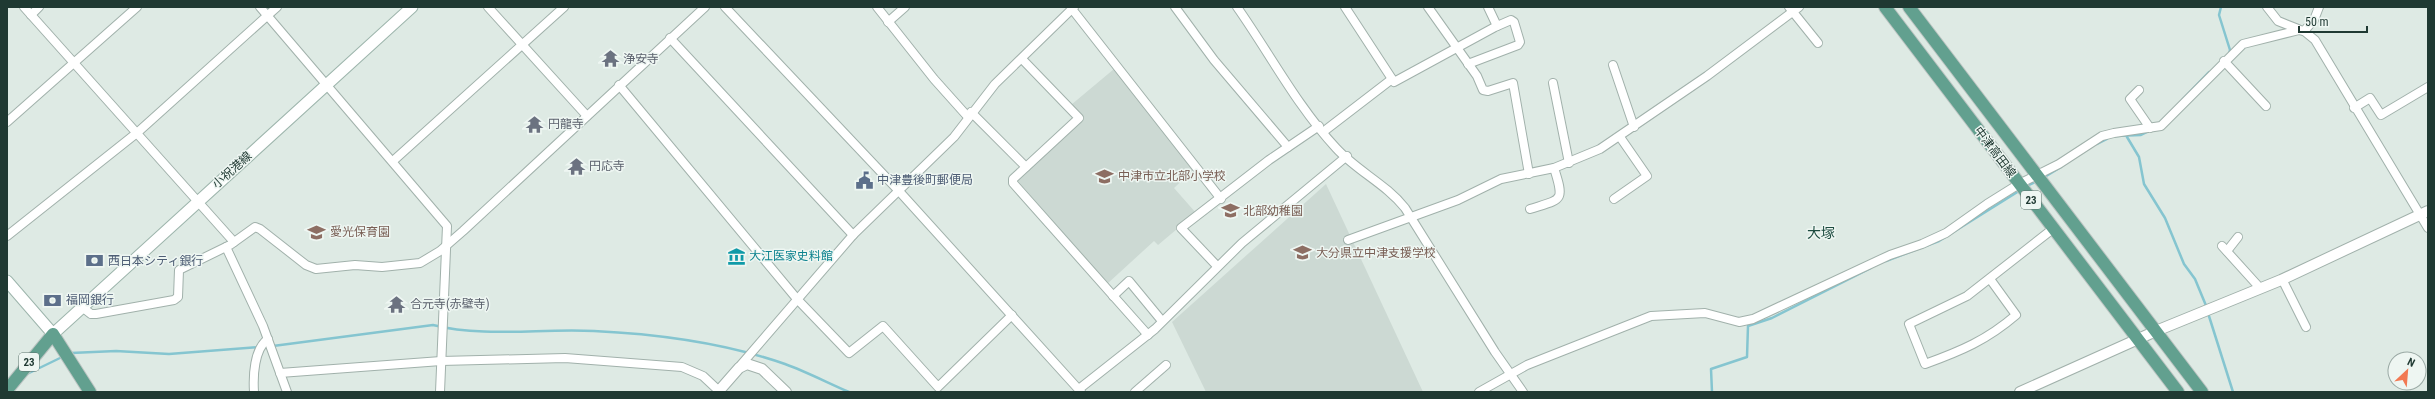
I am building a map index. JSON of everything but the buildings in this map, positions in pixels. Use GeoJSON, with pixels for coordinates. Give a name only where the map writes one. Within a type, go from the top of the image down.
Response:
{"type":"FeatureCollection","features":[{"type":"Feature","properties":{"kind":"main road","name":"小祝港線"},"geometry":{"type":"LineString","coordinates":[[53,334],[412,7]]}},
{"type":"Feature","properties":{"kind":"main road","name":"中津高田線"},"geometry":{"type":"LineString","coordinates":[[1885,7],[2178,392]]}},
{"type":"Feature","properties":{"kind":"main road","name":"中津高田線"},"geometry":{"type":"LineString","coordinates":[[1909,7],[2202,392]]}},
{"type":"Feature","properties":{"kind":"main road"},"geometry":{"type":"LineString","coordinates":[[7,281],[53,334],[90,392]]}},
{"type":"Feature","properties":{"kind":"main road","name":"23"},"geometry":{"type":"LineString","coordinates":[[7,390],[53,334]]}},
{"type":"Feature","properties":{"kind":"street"},"geometry":{"type":"LineString","coordinates":[[24,7],[138,132],[197,202],[234,242]]}},
{"type":"Feature","properties":{"kind":"street"},"geometry":{"type":"LineString","coordinates":[[31,14],[39,7]]}},
{"type":"Feature","properties":{"kind":"street"},"geometry":{"type":"LineString","coordinates":[[7,122],[137,7]]}},
{"type":"Feature","properties":{"kind":"street"},"geometry":{"type":"LineString","coordinates":[[260,7],[326,85],[393,160],[447,226],[440,392]]}},
{"type":"Feature","properties":{"kind":"street"},"geometry":{"type":"LineString","coordinates":[[7,236],[138,132],[277,7]]}},
{"type":"Feature","properties":{"kind":"street"},"geometry":{"type":"LineString","coordinates":[[488,7],[587,116]]}},
{"type":"Feature","properties":{"kind":"street"},"geometry":{"type":"LineString","coordinates":[[393,160],[564,7]]}},
{"type":"Feature","properties":{"kind":"street"},"geometry":{"type":"LineString","coordinates":[[82,307],[91,314],[96,314],[174,300],[178,297],[179,270],[226,247],[252,228],[258,227],[306,265],[316,269],[355,265],[382,267],[412,265],[427,260],[447,245],[705,7]]}},
{"type":"Feature","properties":{"kind":"street"},"geometry":{"type":"LineString","coordinates":[[725,7],[898,190],[1080,391],[1148,335],[1217,266],[1346,156]]}},
{"type":"Feature","properties":{"kind":"street"},"geometry":{"type":"LineString","coordinates":[[877,7],[934,79],[969,115],[1026,167]]}},
{"type":"Feature","properties":{"kind":"street"},"geometry":{"type":"LineString","coordinates":[[888,22],[905,7]]}},
{"type":"Feature","properties":{"kind":"street"},"geometry":{"type":"LineString","coordinates":[[1175,7],[1214,60],[1288,147]]}},
{"type":"Feature","properties":{"kind":"street"},"geometry":{"type":"LineString","coordinates":[[1237,7],[1271,60],[1321,129],[1339,151],[1391,192],[1411,218],[1434,257],[1523,392]]}},
{"type":"Feature","properties":{"kind":"street"},"geometry":{"type":"LineString","coordinates":[[1345,7],[1394,82],[1497,26],[1511,20],[1514,22],[1520,42],[1468,64]]}},
{"type":"Feature","properties":{"kind":"street"},"geometry":{"type":"LineString","coordinates":[[1428,7],[1468,64],[1483,90],[1488,91],[1513,83],[1529,174]]}},
{"type":"Feature","properties":{"kind":"street"},"geometry":{"type":"LineString","coordinates":[[1488,7],[1497,26]]}},
{"type":"Feature","properties":{"kind":"street"},"geometry":{"type":"LineString","coordinates":[[2267,7],[2275,18],[2286,26],[2302,30],[2315,40],[2354,108],[2425,213],[2428,228]]}},
{"type":"Feature","properties":{"kind":"street"},"geometry":{"type":"LineString","coordinates":[[1479,392],[1510,373],[1561,350],[1651,316],[1705,313],[1739,322],[1753,319],[1890,255],[1933,240],[2019,184],[2059,164],[2102,136],[2114,132],[2161,126],[2224,61],[2243,44],[2302,30],[2314,20],[2319,7]]}},
{"type":"Feature","properties":{"kind":"street"},"geometry":{"type":"LineString","coordinates":[[280,373],[442,361],[565,358],[672,365],[698,373],[718,391],[853,235],[954,137],[969,115],[1073,8],[1221,198]]}},
{"type":"Feature","properties":{"kind":"street"},"geometry":{"type":"LineString","coordinates":[[1348,240],[1458,200],[1509,176],[1529,174],[1569,163],[1634,127],[1794,8],[1818,43]]}},
{"type":"Feature","properties":{"kind":"street"},"geometry":{"type":"LineString","coordinates":[[2274,36],[2275,18]]}},
{"type":"Feature","properties":{"kind":"street"},"geometry":{"type":"LineString","coordinates":[[670,38],[853,235]]}},
{"type":"Feature","properties":{"kind":"street"},"geometry":{"type":"LineString","coordinates":[[1022,59],[1079,118],[1013,179],[1013,183],[1148,335]]}},
{"type":"Feature","properties":{"kind":"street"},"geometry":{"type":"LineString","coordinates":[[2224,61],[2266,106]]}},
{"type":"Feature","properties":{"kind":"street"},"geometry":{"type":"LineString","coordinates":[[1614,65],[1634,127]]}},
{"type":"Feature","properties":{"kind":"street"},"geometry":{"type":"LineString","coordinates":[[1217,266],[1181,228],[1288,147],[1321,129],[1392,80]]}},
{"type":"Feature","properties":{"kind":"street"},"geometry":{"type":"LineString","coordinates":[[1553,83],[1569,163]]}},
{"type":"Feature","properties":{"kind":"street"},"geometry":{"type":"LineString","coordinates":[[619,85],[797,298],[849,353],[883,326],[938,387],[1012,315]]}},
{"type":"Feature","properties":{"kind":"street"},"geometry":{"type":"LineString","coordinates":[[2354,108],[2370,98],[2381,115],[2428,87]]}},
{"type":"Feature","properties":{"kind":"street"},"geometry":{"type":"LineString","coordinates":[[2139,90],[2130,99],[2150,128]]}},
{"type":"Feature","properties":{"kind":"street"},"geometry":{"type":"LineString","coordinates":[[1614,199],[1647,176],[1620,136]]}},
{"type":"Feature","properties":{"kind":"street"},"geometry":{"type":"LineString","coordinates":[[1530,209],[1556,200],[1560,196],[1561,190],[1554,168]]}},
{"type":"Feature","properties":{"kind":"street"},"geometry":{"type":"LineString","coordinates":[[2020,392],[2156,331],[2282,279],[2425,213]]}},
{"type":"Feature","properties":{"kind":"street"},"geometry":{"type":"LineString","coordinates":[[1990,279],[2016,315],[1995,333],[1964,350],[1925,364],[1909,324],[1966,296],[1990,279],[2054,228]]}},
{"type":"Feature","properties":{"kind":"street"},"geometry":{"type":"LineString","coordinates":[[2238,237],[2224,248],[2260,288]]}},
{"type":"Feature","properties":{"kind":"street"},"geometry":{"type":"LineString","coordinates":[[226,247],[268,339],[287,392]]}},
{"type":"Feature","properties":{"kind":"street"},"geometry":{"type":"LineString","coordinates":[[2282,279],[2306,327]]}},
{"type":"Feature","properties":{"kind":"street"},"geometry":{"type":"LineString","coordinates":[[1113,296],[1129,281],[1162,321]]}},
{"type":"Feature","properties":{"kind":"street"},"geometry":{"type":"LineString","coordinates":[[254,392],[257,357],[263,344],[268,339]]}},
{"type":"Feature","properties":{"kind":"street"},"geometry":{"type":"LineString","coordinates":[[736,370],[746,364],[758,367],[786,392]]}},
{"type":"Feature","properties":{"kind":"street"},"geometry":{"type":"LineString","coordinates":[[1135,392],[1166,364]]}},
{"type":"Feature","properties":{"kind":"shaded area","name":"中津市立北部小学校"},"geometry":{"type":"Polygon","coordinates":[[[1114,69],[1193,170],[1174,188],[1196,213],[1158,245],[1154,241],[1107,284],[1018,181],[1084,119],[1071,105],[1114,69]]]}},
{"type":"Feature","properties":{"kind":"shaded area","name":"大分県立中津支援学校"},"geometry":{"type":"Polygon","coordinates":[[[1326,184],[1423,392],[1206,392],[1172,322],[1326,184]]]}},
{"type":"Feature","properties":{"kind":"waterway"},"geometry":{"type":"LineString","coordinates":[[2221,7],[2219,15],[2230,50],[2229,54]]}},
{"type":"Feature","properties":{"kind":"waterway"},"geometry":{"type":"LineString","coordinates":[[2182,100],[2209,72]]}},
{"type":"Feature","properties":{"kind":"waterway"},"geometry":{"type":"LineString","coordinates":[[2115,136],[2141,135],[2151,130]]}},
{"type":"Feature","properties":{"kind":"waterway"},"geometry":{"type":"LineString","coordinates":[[2127,137],[2139,157],[2144,184],[2165,218],[2184,264],[2195,279],[2207,308]]}},
{"type":"Feature","properties":{"kind":"waterway"},"geometry":{"type":"LineString","coordinates":[[2097,144],[2107,139]]}},
{"type":"Feature","properties":{"kind":"waterway"},"geometry":{"type":"LineString","coordinates":[[2043,178],[2061,167]]}},
{"type":"Feature","properties":{"kind":"waterway"},"geometry":{"type":"LineString","coordinates":[[2027,186],[2037,181]]}},
{"type":"Feature","properties":{"kind":"waterway"},"geometry":{"type":"LineString","coordinates":[[1886,261],[1939,241],[2019,191]]}},
{"type":"Feature","properties":{"kind":"waterway"},"geometry":{"type":"LineString","coordinates":[[1712,392],[1711,369],[1747,357],[1748,326],[1772,318],[1871,268]]}},
{"type":"Feature","properties":{"kind":"waterway"},"geometry":{"type":"LineString","coordinates":[[2208,313],[2233,392]]}},
{"type":"Feature","properties":{"kind":"waterway"},"geometry":{"type":"LineString","coordinates":[[273,346],[433,325],[453,329],[493,332],[574,330],[618,332],[667,337],[739,350],[785,364],[849,392]]}},
{"type":"Feature","properties":{"kind":"waterway"},"geometry":{"type":"LineString","coordinates":[[71,353],[116,351],[169,354],[260,347]]}},
{"type":"Feature","properties":{"kind":"waterway"},"geometry":{"type":"LineString","coordinates":[[25,375],[60,358]]}},
{"type":"Feature","properties":{"kind":"place","name":"浄安寺"},"geometry":{"type":"Point","coordinates":[610,59]}},
{"type":"Feature","properties":{"kind":"place","name":"円龍寺"},"geometry":{"type":"Point","coordinates":[535,124]}},
{"type":"Feature","properties":{"kind":"place","name":"円応寺"},"geometry":{"type":"Point","coordinates":[576,166]}},
{"type":"Feature","properties":{"kind":"place","name":"中津市立北部小学校"},"geometry":{"type":"Point","coordinates":[1105,176]}},
{"type":"Feature","properties":{"kind":"place","name":"中津豊後町郵便局"},"geometry":{"type":"Point","coordinates":[864,180]}},
{"type":"Feature","properties":{"kind":"place","name":"北部幼稚園"},"geometry":{"type":"Point","coordinates":[1230,211]}},
{"type":"Feature","properties":{"kind":"place","name":"愛光保育園"},"geometry":{"type":"Point","coordinates":[317,232]}},
{"type":"Feature","properties":{"kind":"place","name":"大分県立中津支援学校"},"geometry":{"type":"Point","coordinates":[1303,253]}},
{"type":"Feature","properties":{"kind":"place","name":"大江医家史料館"},"geometry":{"type":"Point","coordinates":[736,256]}},
{"type":"Feature","properties":{"kind":"place","name":"西日本シティ銀行"},"geometry":{"type":"Point","coordinates":[95,261]}},
{"type":"Feature","properties":{"kind":"place","name":"福岡銀行"},"geometry":{"type":"Point","coordinates":[53,300]}},
{"type":"Feature","properties":{"kind":"place","name":"合元寺(赤壁寺)"},"geometry":{"type":"Point","coordinates":[397,304]}},
{"type":"Feature","properties":{"kind":"district","name":"大塚"},"geometry":{"type":"Point","coordinates":[1821,233]}}]}
